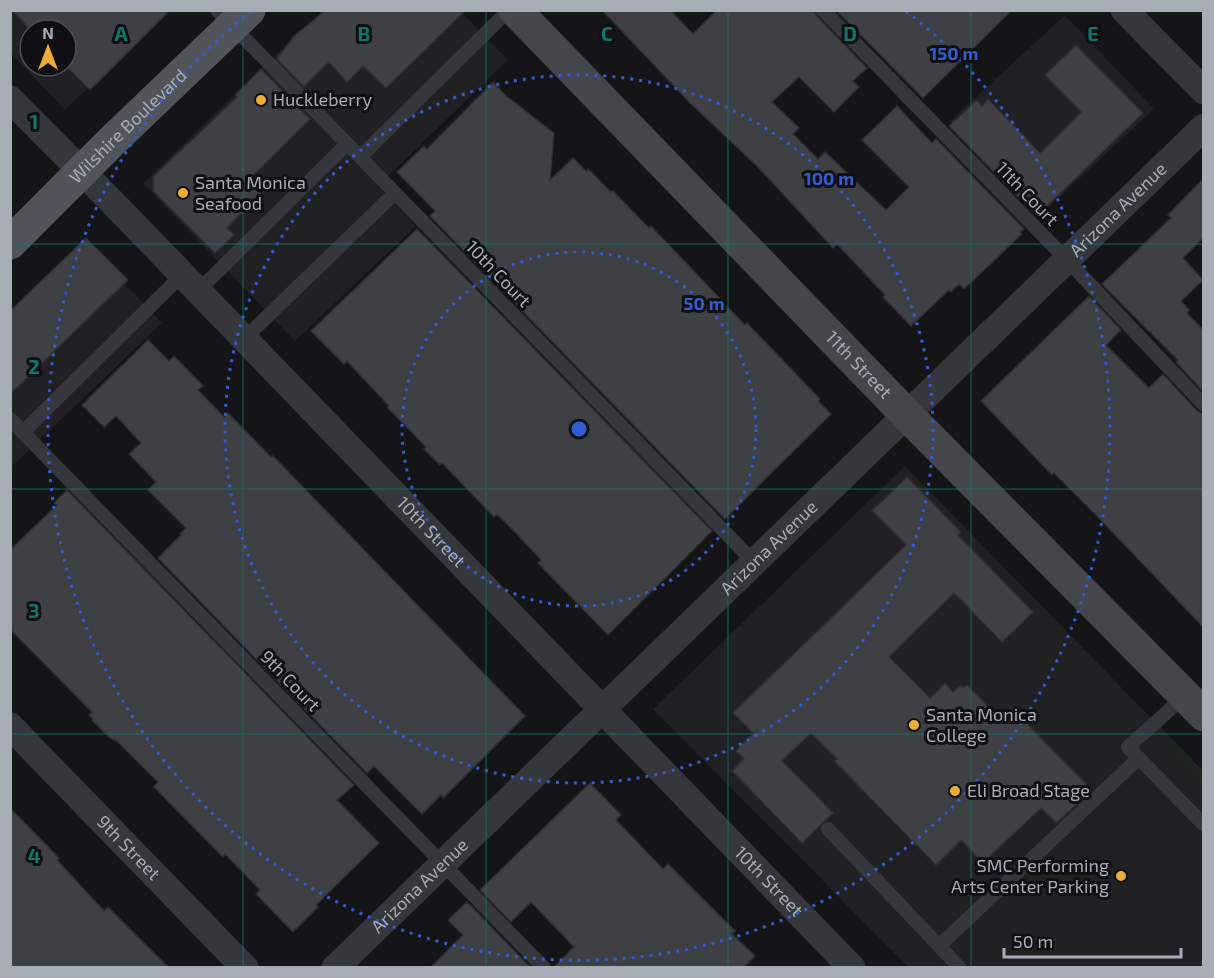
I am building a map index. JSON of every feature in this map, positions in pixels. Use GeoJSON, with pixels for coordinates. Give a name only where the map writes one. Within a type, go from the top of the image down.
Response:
{"type":"FeatureCollection","features":[{"type":"Feature","properties":{"kind":"main road","name":"Wilshire Boulevard"},"geometry":{"type":"LineString","coordinates":[[10,243],[82,173],[233,16]]}},
{"type":"Feature","properties":{"kind":"street","name":"11th Street"},"geometry":{"type":"LineString","coordinates":[[515,10],[906,414],[1194,706]]}},
{"type":"Feature","properties":{"kind":"street"},"geometry":{"type":"LineString","coordinates":[[1124,10],[1203,91]]}},
{"type":"Feature","properties":{"kind":"street","name":"10th Street"},"geometry":{"type":"LineString","coordinates":[[10,99],[852,968]]}},
{"type":"Feature","properties":{"kind":"street","name":"Arizona Avenue"},"geometry":{"type":"LineString","coordinates":[[335,968],[1203,127]]}},
{"type":"Feature","properties":{"kind":"street","name":"9th Street"},"geometry":{"type":"LineString","coordinates":[[10,726],[245,968]]}},
{"type":"Feature","properties":{"kind":"lane"},"geometry":{"type":"LineString","coordinates":[[360,157],[509,10]]}},
{"type":"Feature","properties":{"kind":"lane","name":"11th Court"},"geometry":{"type":"LineString","coordinates":[[823,10],[1067,261],[1203,405]]}},
{"type":"Feature","properties":{"kind":"lane","name":"10th Court"},"geometry":{"type":"LineString","coordinates":[[233,16],[347,144],[754,562]]}},
{"type":"Feature","properties":{"kind":"lane"},"geometry":{"type":"LineString","coordinates":[[23,432],[347,144]]}},
{"type":"Feature","properties":{"kind":"lane"},"geometry":{"type":"LineString","coordinates":[[244,339],[395,193]]}},
{"type":"Feature","properties":{"kind":"lane","name":"9th Court"},"geometry":{"type":"LineString","coordinates":[[10,419],[544,968]]}},
{"type":"Feature","properties":{"kind":"lane"},"geometry":{"type":"LineString","coordinates":[[1194,706],[1128,747],[1203,825]]}},
{"type":"Feature","properties":{"kind":"lane"},"geometry":{"type":"LineString","coordinates":[[939,946],[1139,758]]}},
{"type":"Feature","properties":{"kind":"lane"},"geometry":{"type":"LineString","coordinates":[[828,829],[960,968]]}},
{"type":"Feature","properties":{"kind":"shaded area"},"geometry":{"type":"Polygon","coordinates":[[[11,11],[167,11],[65,110],[35,78],[78,78],[78,18],[18,18],[18,60],[11,53],[11,11]]]}},
{"type":"Feature","properties":{"kind":"shaded area"},"geometry":{"type":"Polygon","coordinates":[[[322,11],[460,11],[508,60],[378,186],[416,226],[295,341],[143,183],[322,11]]]}},
{"type":"Feature","properties":{"kind":"shaded area"},"geometry":{"type":"Polygon","coordinates":[[[1065,15],[1154,109],[1038,217],[949,122],[1065,15]]]}},
{"type":"Feature","properties":{"kind":"shaded area"},"geometry":{"type":"Polygon","coordinates":[[[84,241],[162,323],[11,467],[11,311],[84,241]]]}},
{"type":"Feature","properties":{"kind":"shaded area","name":"Santa Monica College"},"geometry":{"type":"Polygon","coordinates":[[[905,466],[1203,771],[1203,967],[908,967],[653,709],[905,466]]]}},
{"type":"Feature","properties":{"kind":"shaded area"},"geometry":{"type":"Polygon","coordinates":[[[1174,741],[1203,771],[1203,784],[1168,749],[1174,741]]]}},
{"type":"Feature","properties":{"kind":"building"},"geometry":{"type":"Polygon","coordinates":[[[12,10],[170,10],[90,90],[78,78],[78,18],[20,18],[12,10]]]}},
{"type":"Feature","properties":{"kind":"building"},"geometry":{"type":"Polygon","coordinates":[[[326,10],[466,10],[386,88],[363,66],[347,82],[329,62],[304,87],[277,59],[294,36],[326,10]]]}},
{"type":"Feature","properties":{"kind":"building"},"geometry":{"type":"Polygon","coordinates":[[[602,10],[670,10],[693,34],[717,10],[814,10],[817,16],[867,68],[853,81],[859,87],[834,112],[799,77],[772,102],[799,128],[793,134],[818,159],[825,152],[886,210],[909,187],[862,140],[897,106],[932,143],[936,139],[1024,229],[1020,232],[1022,234],[964,289],[959,284],[951,292],[949,290],[911,326],[837,244],[833,248],[757,166],[690,103],[602,10]]]}},
{"type":"Feature","properties":{"kind":"building"},"geometry":{"type":"Polygon","coordinates":[[[836,10],[1012,10],[923,98],[836,10]]]}},
{"type":"Feature","properties":{"kind":"building"},"geometry":{"type":"Polygon","coordinates":[[[1076,45],[1143,113],[1037,216],[949,126],[977,100],[982,106],[988,99],[1040,153],[1081,112],[1045,75],[1076,45]]]}},
{"type":"Feature","properties":{"kind":"building"},"geometry":{"type":"Polygon","coordinates":[[[261,69],[310,119],[247,181],[261,194],[227,228],[234,235],[215,253],[153,191],[153,177],[237,97],[235,95],[261,69]]]}},
{"type":"Feature","properties":{"kind":"building"},"geometry":{"type":"Polygon","coordinates":[[[493,82],[505,95],[554,133],[550,180],[573,158],[587,172],[588,169],[649,228],[651,226],[745,325],[747,323],[820,399],[818,401],[831,414],[725,519],[430,216],[435,211],[397,172],[424,146],[427,149],[493,82]]]}},
{"type":"Feature","properties":{"kind":"building"},"geometry":{"type":"Polygon","coordinates":[[[1203,179],[1203,238],[1183,258],[1203,280],[1181,301],[1189,310],[1187,313],[1203,330],[1203,391],[1176,362],[1178,360],[1102,284],[1171,218],[1168,215],[1203,179]]]}},
{"type":"Feature","properties":{"kind":"building"},"geometry":{"type":"Polygon","coordinates":[[[417,229],[712,531],[608,635],[538,563],[541,560],[516,533],[497,514],[494,517],[442,463],[440,465],[347,361],[344,364],[311,331],[417,229]]]}},
{"type":"Feature","properties":{"kind":"building"},"geometry":{"type":"Polygon","coordinates":[[[86,238],[128,280],[10,394],[10,311],[86,238]]]}},
{"type":"Feature","properties":{"kind":"building"},"geometry":{"type":"Polygon","coordinates":[[[1089,296],[1121,330],[1106,345],[1149,388],[1163,374],[1197,411],[1203,414],[1203,627],[1097,516],[1054,473],[1052,475],[981,401],[1089,296]]]}},
{"type":"Feature","properties":{"kind":"building"},"geometry":{"type":"Polygon","coordinates":[[[148,340],[169,361],[174,356],[203,386],[198,390],[224,417],[228,413],[271,457],[273,456],[525,716],[443,798],[441,795],[422,814],[374,766],[367,773],[158,558],[186,528],[148,490],[156,482],[129,454],[141,443],[116,416],[104,427],[82,405],[148,340]]]}},
{"type":"Feature","properties":{"kind":"building"},"geometry":{"type":"Polygon","coordinates":[[[907,477],[961,532],[958,535],[1033,612],[1002,642],[954,593],[889,657],[930,698],[945,683],[953,692],[961,685],[963,688],[967,685],[999,718],[1011,707],[1092,790],[1056,823],[1041,808],[983,863],[961,840],[936,865],[834,761],[837,759],[811,733],[782,761],[833,813],[802,843],[732,771],[744,759],[736,751],[753,733],[733,713],[906,545],[872,511],[907,477]]]}},
{"type":"Feature","properties":{"kind":"building"},"geometry":{"type":"Polygon","coordinates":[[[67,490],[354,785],[337,800],[379,843],[316,905],[318,907],[293,932],[256,894],[260,890],[225,854],[223,857],[154,787],[158,782],[115,739],[110,738],[92,720],[89,715],[92,712],[10,629],[10,550],[57,505],[54,503],[67,490]]]}},
{"type":"Feature","properties":{"kind":"building"},"geometry":{"type":"Polygon","coordinates":[[[590,783],[621,815],[616,820],[663,869],[668,864],[735,931],[732,934],[755,956],[743,968],[553,968],[574,947],[531,902],[511,922],[480,890],[590,783]]]}},
{"type":"Feature","properties":{"kind":"building"},"geometry":{"type":"Polygon","coordinates":[[[10,808],[55,854],[59,859],[57,860],[104,911],[108,907],[169,968],[10,968],[10,808]]]}},
{"type":"Feature","properties":{"kind":"building"},"geometry":{"type":"Polygon","coordinates":[[[467,902],[531,968],[430,968],[463,935],[448,920],[467,902]]]}},
{"type":"Feature","properties":{"kind":"place","name":"Huckleberry"},"geometry":{"type":"Point","coordinates":[261,100]}},
{"type":"Feature","properties":{"kind":"place","name":"Santa Monica Seafood"},"geometry":{"type":"Point","coordinates":[183,193]}},
{"type":"Feature","properties":{"kind":"place","name":"Santa Monica College"},"geometry":{"type":"Point","coordinates":[914,725]}},
{"type":"Feature","properties":{"kind":"place","name":"Eli Broad Stage"},"geometry":{"type":"Point","coordinates":[955,791]}},
{"type":"Feature","properties":{"kind":"place","name":"SMC Performing Arts Center Parking"},"geometry":{"type":"Point","coordinates":[1121,876]}}]}
